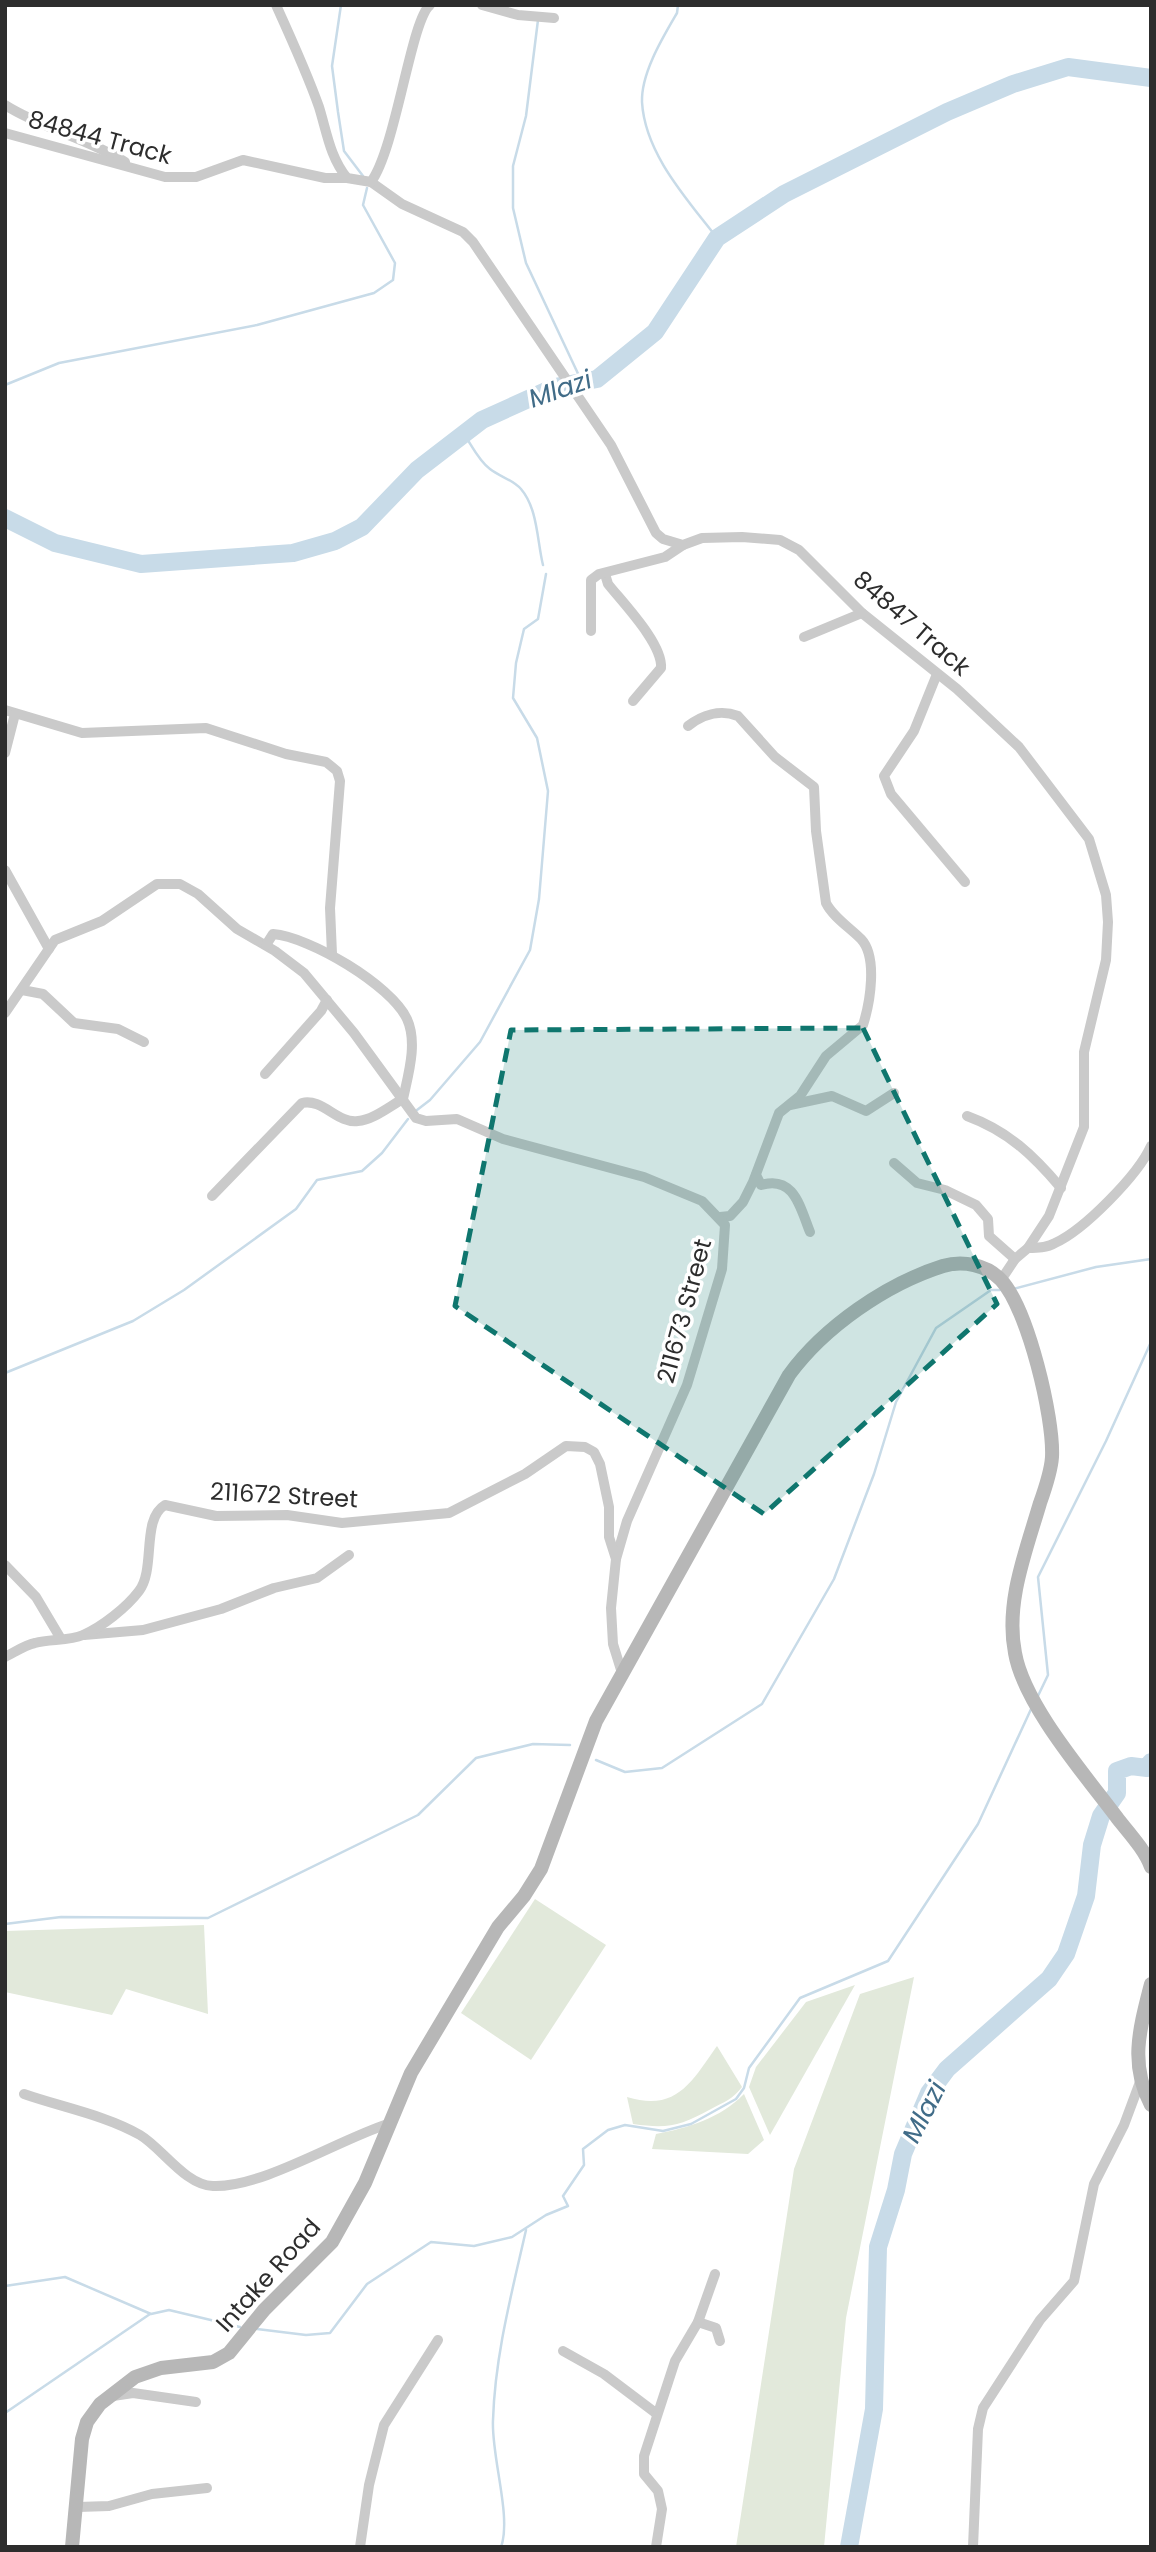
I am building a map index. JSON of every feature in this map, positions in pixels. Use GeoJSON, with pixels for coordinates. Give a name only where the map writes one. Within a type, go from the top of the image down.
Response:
{"type":"FeatureCollection","features":[{"type":"Feature","properties":{"kind":"street"},"geometry":{"type":"LineString","coordinates":[[276,5],[318,106],[333,160],[347,178]]}},
{"type":"Feature","properties":{"kind":"street"},"geometry":{"type":"LineString","coordinates":[[430,5],[426,8],[417,37],[389,145],[371,182],[402,204],[463,232],[473,242],[581,406],[611,446],[656,533],[663,539],[683,545]]}},
{"type":"Feature","properties":{"kind":"street"},"geometry":{"type":"LineString","coordinates":[[482,5],[518,15],[554,18]]}},
{"type":"Feature","properties":{"kind":"street"},"geometry":{"type":"LineString","coordinates":[[5,105],[32,120],[101,146],[136,169]]}},
{"type":"Feature","properties":{"kind":"street","name":"84844 Track"},"geometry":{"type":"LineString","coordinates":[[5,133],[181,179],[243,160],[325,178],[371,182]]}},
{"type":"Feature","properties":{"kind":"street","name":"84847 Track"},"geometry":{"type":"LineString","coordinates":[[605,574],[665,557],[683,545],[709,538],[780,540],[799,550],[862,613],[937,674],[1019,747],[1072,812],[1089,839],[1106,895],[1106,960],[1086,1040],[1084,1127],[1049,1216],[1028,1248],[1015,1259],[1001,1280]]}},
{"type":"Feature","properties":{"kind":"street"},"geometry":{"type":"LineString","coordinates":[[591,631],[589,582],[594,577],[605,574],[608,584],[652,641],[662,661],[661,668],[633,701]]}},
{"type":"Feature","properties":{"kind":"street"},"geometry":{"type":"LineString","coordinates":[[804,637],[862,613]]}},
{"type":"Feature","properties":{"kind":"street"},"geometry":{"type":"LineString","coordinates":[[937,674],[914,731],[884,776],[891,793],[965,882]]}},
{"type":"Feature","properties":{"kind":"street"},"geometry":{"type":"LineString","coordinates":[[5,753],[10,712],[82,733],[200,727],[286,754],[318,759],[332,766],[340,781],[330,908],[332,954]]}},
{"type":"Feature","properties":{"kind":"street","name":"211673 Street"},"geometry":{"type":"LineString","coordinates":[[615,1562],[640,1489],[687,1385],[722,1269],[727,1231],[720,1217],[730,1216],[743,1202],[779,1113],[800,1096],[826,1056],[859,1031],[866,1017],[870,977],[867,949],[831,911],[825,897],[816,831],[814,787],[775,757],[738,716],[730,712],[712,714],[688,726]]}},
{"type":"Feature","properties":{"kind":"street"},"geometry":{"type":"LineString","coordinates":[[5,870],[49,948]]}},
{"type":"Feature","properties":{"kind":"street"},"geometry":{"type":"LineString","coordinates":[[5,1013],[49,948],[62,936],[102,921],[149,888],[171,883],[190,888],[237,929],[304,973],[421,1121],[457,1119],[510,1142],[644,1177],[702,1201],[720,1217]]}},
{"type":"Feature","properties":{"kind":"street"},"geometry":{"type":"LineString","coordinates":[[266,946],[270,935],[277,934],[332,954],[365,977],[406,1017],[411,1049],[403,1100]]}},
{"type":"Feature","properties":{"kind":"street"},"geometry":{"type":"LineString","coordinates":[[22,990],[43,994],[74,1023],[118,1029],[144,1042]]}},
{"type":"Feature","properties":{"kind":"street"},"geometry":{"type":"LineString","coordinates":[[265,1074],[321,1011],[327,1000]]}},
{"type":"Feature","properties":{"kind":"street"},"geometry":{"type":"LineString","coordinates":[[790,1105],[832,1096],[866,1111],[894,1093]]}},
{"type":"Feature","properties":{"kind":"street"},"geometry":{"type":"LineString","coordinates":[[212,1196],[302,1103],[311,1102],[354,1122],[366,1119],[403,1100]]}},
{"type":"Feature","properties":{"kind":"street"},"geometry":{"type":"LineString","coordinates":[[967,1116],[996,1127],[1017,1142],[1061,1188]]}},
{"type":"Feature","properties":{"kind":"street"},"geometry":{"type":"LineString","coordinates":[[1028,1248],[1059,1242],[1127,1181],[1145,1159],[1151,1146]]}},
{"type":"Feature","properties":{"kind":"street"},"geometry":{"type":"LineString","coordinates":[[894,1163],[917,1183],[945,1190],[976,1205],[988,1219],[989,1236],[1015,1259]]}},
{"type":"Feature","properties":{"kind":"street"},"geometry":{"type":"LineString","coordinates":[[756,1175],[761,1185],[782,1182],[789,1187],[810,1232]]}},
{"type":"Feature","properties":{"kind":"street","name":"Intake Road"},"geometry":{"type":"LineString","coordinates":[[72,2547],[78,2507],[82,2439],[87,2422],[108,2396],[135,2377],[162,2368],[213,2362],[239,2344],[264,2309],[332,2242],[365,2183],[411,2073],[498,1927],[520,1900],[545,1859],[596,1721],[775,1400],[803,1356],[853,1315],[925,1272],[959,1263],[991,1271],[1001,1280]]}},
{"type":"Feature","properties":{"kind":"street"},"geometry":{"type":"LineString","coordinates":[[1001,1280],[1022,1319],[1042,1388],[1051,1435],[1052,1459],[1013,1609],[1014,1651],[1020,1676],[1051,1727],[1150,1863]]}},
{"type":"Feature","properties":{"kind":"street","name":"211672 Street"},"geometry":{"type":"LineString","coordinates":[[5,1657],[33,1643],[83,1635],[114,1614],[141,1589],[148,1571],[150,1527],[159,1509],[165,1506],[216,1516],[287,1515],[342,1523],[449,1513],[525,1474],[566,1446],[577,1444],[594,1452],[600,1464],[609,1507],[609,1537],[615,1562]]}},
{"type":"Feature","properties":{"kind":"street"},"geometry":{"type":"LineString","coordinates":[[83,1635],[143,1630],[221,1609],[274,1588],[317,1578],[333,1570],[349,1555]]}},
{"type":"Feature","properties":{"kind":"street"},"geometry":{"type":"LineString","coordinates":[[615,1562],[613,1644],[622,1673]]}},
{"type":"Feature","properties":{"kind":"street"},"geometry":{"type":"LineString","coordinates":[[5,1564],[36,1597],[61,1639]]}},
{"type":"Feature","properties":{"kind":"street"},"geometry":{"type":"LineString","coordinates":[[1151,1984],[1138,2037],[1140,2082],[1151,2105]]}},
{"type":"Feature","properties":{"kind":"street"},"geometry":{"type":"LineString","coordinates":[[973,2547],[978,2429],[983,2408],[1040,2320],[1074,2281],[1094,2184],[1124,2124],[1140,2082]]}},
{"type":"Feature","properties":{"kind":"street"},"geometry":{"type":"LineString","coordinates":[[24,2094],[140,2135],[198,2182],[214,2186],[272,2171],[340,2146],[366,2131],[388,2124]]}},
{"type":"Feature","properties":{"kind":"street"},"geometry":{"type":"LineString","coordinates":[[656,2547],[662,2509],[657,2491],[643,2468],[675,2361],[698,2322],[715,2274]]}},
{"type":"Feature","properties":{"kind":"street"},"geometry":{"type":"LineString","coordinates":[[698,2322],[716,2328],[720,2341]]}},
{"type":"Feature","properties":{"kind":"street"},"geometry":{"type":"LineString","coordinates":[[360,2547],[369,2485],[382,2431],[413,2376],[438,2340]]}},
{"type":"Feature","properties":{"kind":"street"},"geometry":{"type":"LineString","coordinates":[[563,2351],[604,2374],[657,2414]]}},
{"type":"Feature","properties":{"kind":"street"},"geometry":{"type":"LineString","coordinates":[[108,2396],[133,2393],[196,2402]]}},
{"type":"Feature","properties":{"kind":"street"},"geometry":{"type":"LineString","coordinates":[[78,2507],[109,2506],[152,2494],[207,2488]]}},
{"type":"Feature","properties":{"kind":"highlighted area"},"geometry":{"type":"Polygon","coordinates":[[[863,1028],[997,1304],[764,1514],[455,1306],[511,1030],[863,1028]]]}},
{"type":"Feature","properties":{"kind":"shaded area"},"geometry":{"type":"Polygon","coordinates":[[[535,1899],[606,1945],[531,2060],[461,2013],[535,1899]]]}},
{"type":"Feature","properties":{"kind":"shaded area"},"geometry":{"type":"Polygon","coordinates":[[[204,1925],[208,2014],[126,1989],[112,2015],[5,1992],[5,1931],[204,1925]]]}},
{"type":"Feature","properties":{"kind":"shaded area"},"geometry":{"type":"Polygon","coordinates":[[[914,1977],[846,2318],[824,2547],[736,2547],[794,2169],[860,1994],[914,1977]]]}},
{"type":"Feature","properties":{"kind":"shaded area"},"geometry":{"type":"Polygon","coordinates":[[[855,1985],[770,2135],[749,2087],[756,2067],[806,2002],[855,1985]]]}},
{"type":"Feature","properties":{"kind":"shaded area"},"geometry":{"type":"Polygon","coordinates":[[[717,2046],[742,2087],[735,2095],[682,2123],[665,2126],[633,2124],[627,2097],[658,2101],[681,2091],[699,2072],[717,2046]]]}},
{"type":"Feature","properties":{"kind":"shaded area"},"geometry":{"type":"Polygon","coordinates":[[[744,2094],[764,2140],[748,2154],[652,2149],[656,2134],[680,2129],[714,2116],[744,2094]]]}},
{"type":"Feature","properties":{"kind":"waterway"},"geometry":{"type":"LineString","coordinates":[[341,5],[332,66],[344,151],[363,176]]}},
{"type":"Feature","properties":{"kind":"waterway"},"geometry":{"type":"LineString","coordinates":[[678,5],[677,13],[645,79],[642,102],[645,121],[651,140],[669,175],[717,238]]}},
{"type":"Feature","properties":{"kind":"waterway"},"geometry":{"type":"LineString","coordinates":[[538,20],[526,116],[513,166],[513,208],[526,263],[581,380]]}},
{"type":"Feature","properties":{"kind":"waterway","name":"Mlazi"},"geometry":{"type":"LineString","coordinates":[[5,518],[55,543],[141,564],[293,553],[335,541],[362,527],[417,470],[482,420],[555,387],[597,379],[655,332],[717,238],[784,194],[947,112],[1013,84],[1068,67],[1151,78]]}},
{"type":"Feature","properties":{"kind":"waterway"},"geometry":{"type":"LineString","coordinates":[[5,385],[59,363],[257,325],[374,293],[393,280],[395,263],[363,205],[367,188]]}},
{"type":"Feature","properties":{"kind":"waterway"},"geometry":{"type":"LineString","coordinates":[[464,434],[486,466],[510,480],[527,497],[534,516],[543,565]]}},
{"type":"Feature","properties":{"kind":"waterway"},"geometry":{"type":"LineString","coordinates":[[417,1110],[430,1100],[480,1042],[530,950],[539,899],[548,791],[537,738],[513,698],[516,663],[524,629],[538,619],[546,574]]}},
{"type":"Feature","properties":{"kind":"waterway"},"geometry":{"type":"LineString","coordinates":[[5,1373],[133,1321],[184,1290],[296,1209],[317,1180],[362,1171],[382,1153],[408,1119]]}},
{"type":"Feature","properties":{"kind":"waterway"},"geometry":{"type":"LineString","coordinates":[[1013,1289],[1096,1267],[1151,1259]]}},
{"type":"Feature","properties":{"kind":"waterway"},"geometry":{"type":"LineString","coordinates":[[596,1760],[625,1772],[662,1768],[762,1704],[834,1579],[874,1474],[896,1402],[936,1328],[991,1290],[1000,1290]]}},
{"type":"Feature","properties":{"kind":"waterway"},"geometry":{"type":"LineString","coordinates":[[1037,1698],[1048,1675],[1038,1577],[1106,1441],[1151,1342]]}},
{"type":"Feature","properties":{"kind":"waterway"},"geometry":{"type":"LineString","coordinates":[[257,2329],[306,2335],[330,2333],[367,2284],[431,2242],[474,2246],[512,2237],[546,2215],[568,2206],[563,2196],[584,2165],[583,2149],[608,2130],[625,2125],[663,2131],[691,2124],[736,2099],[744,2088],[749,2068],[800,1998],[888,1961],[978,1824],[1032,1707]]}},
{"type":"Feature","properties":{"kind":"waterway"},"geometry":{"type":"LineString","coordinates":[[5,1924],[61,1917],[208,1918],[418,1815],[476,1758],[533,1744],[570,1745]]}},
{"type":"Feature","properties":{"kind":"waterway","name":"Mlazi"},"geometry":{"type":"LineString","coordinates":[[849,2547],[874,2409],[878,2247],[896,2190],[903,2154],[929,2093],[947,2069],[1049,1979],[1066,1954],[1086,1896],[1092,1845],[1101,1816],[1117,1793],[1117,1771],[1131,1766],[1147,1768],[1151,1762]]}},
{"type":"Feature","properties":{"kind":"waterway"},"geometry":{"type":"LineString","coordinates":[[501,2547],[504,2520],[493,2435],[494,2396],[505,2324],[526,2230]]}},
{"type":"Feature","properties":{"kind":"waterway"},"geometry":{"type":"LineString","coordinates":[[5,2286],[65,2277],[151,2314],[169,2310],[240,2327]]}},
{"type":"Feature","properties":{"kind":"waterway"},"geometry":{"type":"LineString","coordinates":[[5,2413],[150,2314]]}}]}
